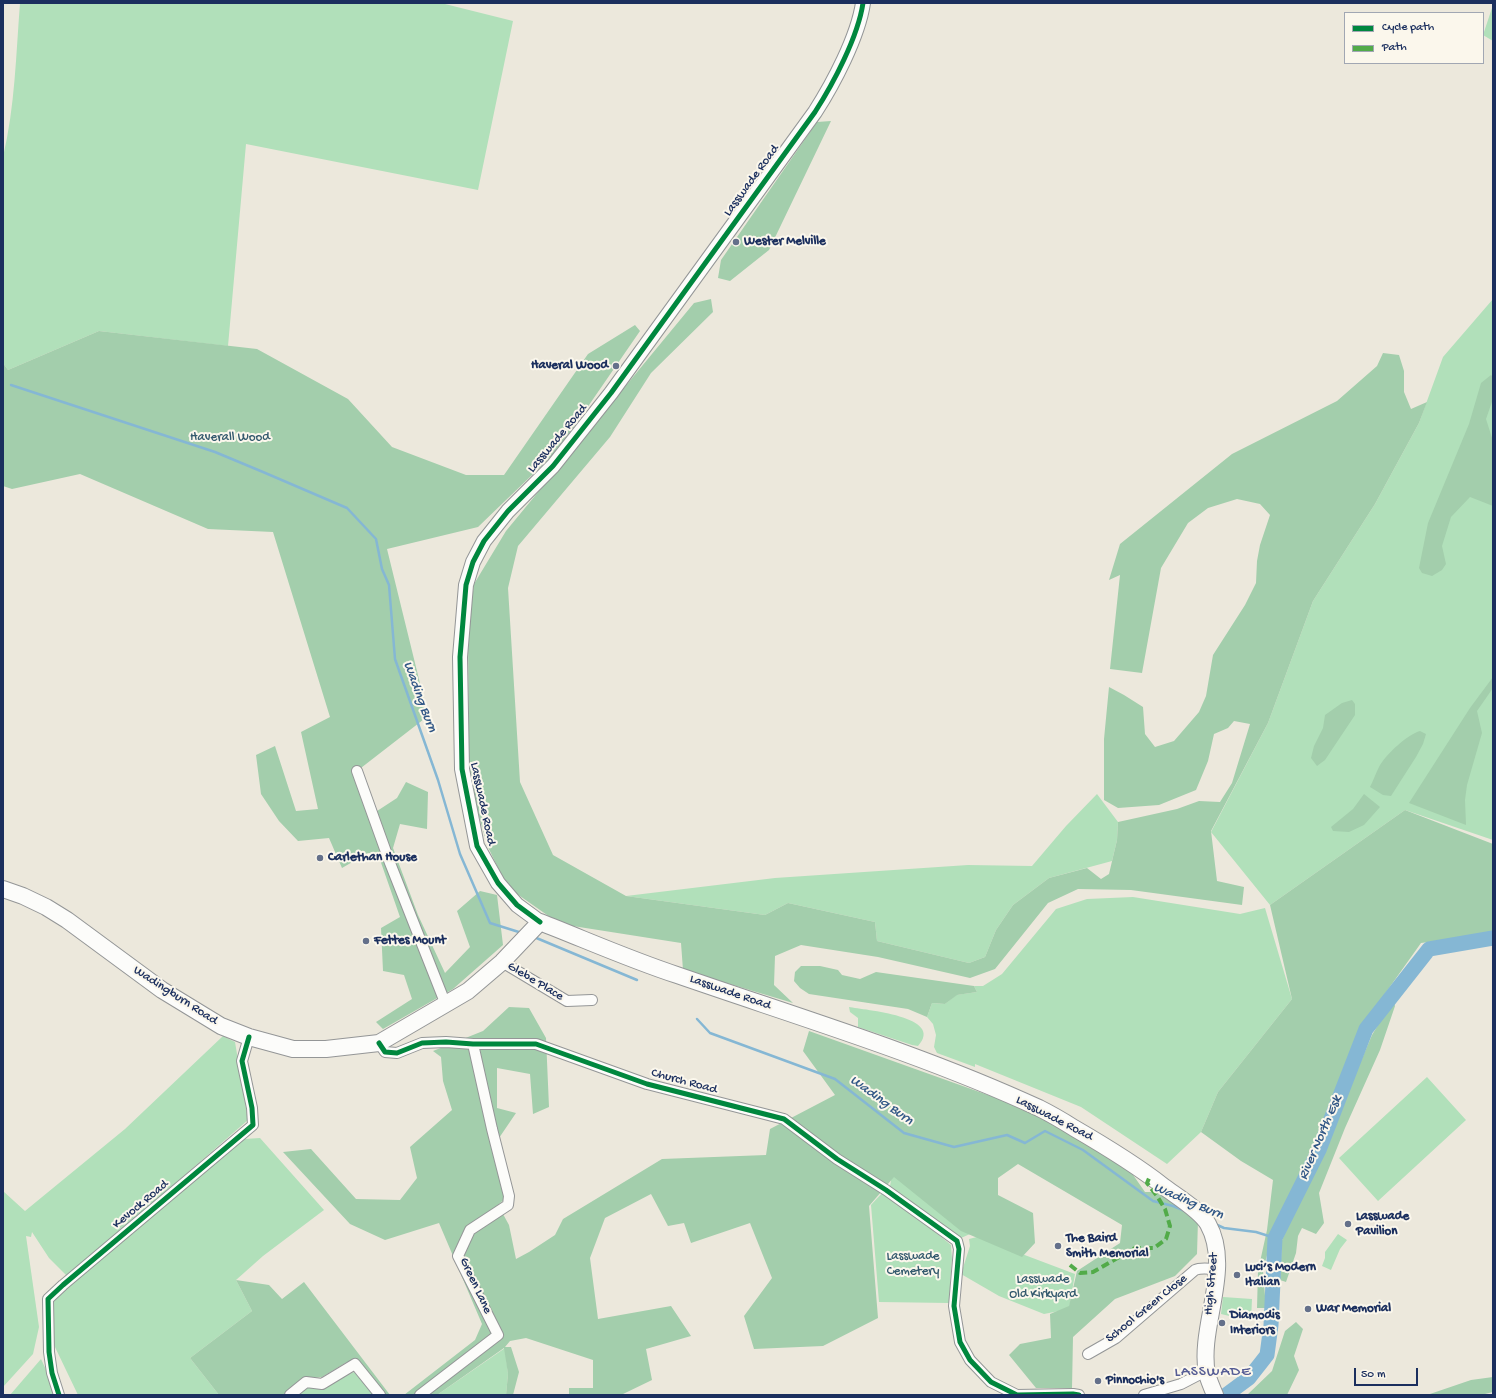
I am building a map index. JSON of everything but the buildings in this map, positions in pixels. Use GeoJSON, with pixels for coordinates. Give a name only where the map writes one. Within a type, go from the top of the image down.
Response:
{"type":"FeatureCollection","features":[{"type":"Feature","properties":{"kind":"main road","name":"Wadingburn Road"},"geometry":{"type":"LineString","coordinates":[[3,889],[23,896],[46,907],[168,994],[221,1026],[249,1037],[293,1048],[326,1049],[379,1043],[468,991],[502,962],[532,931]]}},
{"type":"Feature","properties":{"kind":"main road","name":"Lasswade Road"},"geometry":{"type":"LineString","coordinates":[[532,931],[674,974],[922,1060],[1040,1109],[1108,1147],[1150,1176]]}},
{"type":"Feature","properties":{"kind":"main road","name":"High Street"},"geometry":{"type":"LineString","coordinates":[[1150,1176],[1196,1211],[1208,1224],[1215,1244],[1211,1269],[1215,1286],[1206,1348],[1210,1382]]}},
{"type":"Feature","properties":{"kind":"street","name":"Lasswade Road"},"geometry":{"type":"LineString","coordinates":[[532,931],[517,905],[498,884],[477,846],[462,769],[460,657],[466,585],[473,562],[484,541],[508,511],[553,466],[611,393],[815,112],[826,94],[848,49],[858,24],[863,3]]}},
{"type":"Feature","properties":{"kind":"street"},"geometry":{"type":"LineString","coordinates":[[357,771],[390,863],[446,1005]]}},
{"type":"Feature","properties":{"kind":"street","name":"Glebe Place"},"geometry":{"type":"LineString","coordinates":[[502,962],[567,1001],[592,1000]]}},
{"type":"Feature","properties":{"kind":"street","name":"Kevock Road"},"geometry":{"type":"LineString","coordinates":[[59,1395],[52,1373],[48,1299],[68,1280],[254,1125],[252,1108],[242,1062],[249,1037]]}},
{"type":"Feature","properties":{"kind":"street","name":"Church Road"},"geometry":{"type":"LineString","coordinates":[[379,1043],[385,1052],[397,1053],[422,1043],[446,1042],[473,1044],[536,1044],[647,1084],[784,1119],[837,1158],[886,1190],[957,1241],[959,1249],[954,1306],[960,1342],[970,1360],[991,1382],[1017,1395]]}},
{"type":"Feature","properties":{"kind":"street","name":"Green Lane"},"geometry":{"type":"LineString","coordinates":[[420,1395],[498,1335],[458,1256],[470,1230],[508,1205],[509,1196],[473,1044]]}},
{"type":"Feature","properties":{"kind":"street","name":"School Green Close"},"geometry":{"type":"LineString","coordinates":[[1088,1354],[1116,1338],[1195,1270],[1199,1268],[1211,1269]]}},
{"type":"Feature","properties":{"kind":"street"},"geometry":{"type":"LineString","coordinates":[[290,1395],[306,1382],[322,1384],[355,1364],[380,1395]]}},
{"type":"Feature","properties":{"kind":"street"},"geometry":{"type":"LineString","coordinates":[[1144,1395],[1181,1384],[1210,1382]]}},
{"type":"Feature","properties":{"kind":"street"},"geometry":{"type":"LineString","coordinates":[[1017,1395],[1080,1395]]}},
{"type":"Feature","properties":{"kind":"green space"},"geometry":{"type":"Polygon","coordinates":[[[20,3],[441,3],[513,21],[478,190],[246,144],[228,346],[99,331],[8,370],[3,363],[3,157],[13,100],[20,3]]]}},
{"type":"Feature","properties":{"kind":"green space"},"geometry":{"type":"Polygon","coordinates":[[[1493,5],[1493,41],[1484,36],[1493,5]]]}},
{"type":"Feature","properties":{"kind":"green space"},"geometry":{"type":"Polygon","coordinates":[[[831,121],[769,250],[730,281],[718,278],[721,260],[817,122],[831,121]]]}},
{"type":"Feature","properties":{"kind":"green space"},"geometry":{"type":"Polygon","coordinates":[[[711,299],[713,312],[651,373],[610,437],[518,546],[508,588],[520,782],[553,855],[626,896],[765,915],[788,903],[875,922],[877,941],[969,963],[985,957],[996,930],[1013,905],[1049,878],[1087,868],[1101,879],[1109,874],[1117,840],[1118,822],[1177,809],[1199,801],[1220,802],[1232,783],[1250,724],[1234,721],[1228,728],[1214,734],[1208,761],[1196,790],[1159,805],[1118,808],[1104,800],[1104,739],[1109,687],[1143,707],[1145,734],[1155,747],[1174,741],[1199,712],[1206,696],[1213,655],[1245,605],[1256,583],[1257,561],[1260,545],[1270,515],[1260,504],[1237,499],[1208,508],[1188,523],[1161,568],[1142,673],[1110,669],[1120,575],[1109,580],[1120,544],[1232,454],[1337,401],[1377,366],[1383,353],[1399,355],[1404,371],[1404,392],[1411,409],[1427,402],[1419,423],[1375,504],[1313,601],[1268,723],[1211,831],[1217,881],[1244,887],[1242,905],[1131,890],[1078,889],[1048,903],[995,969],[970,978],[878,957],[801,945],[775,956],[774,985],[793,1003],[683,970],[681,943],[560,924],[507,887],[488,847],[469,783],[468,631],[474,584],[506,531],[694,303],[711,299]]]}},
{"type":"Feature","properties":{"kind":"green space"},"geometry":{"type":"Polygon","coordinates":[[[1493,299],[1493,840],[1405,810],[1270,905],[1211,832],[1268,723],[1313,601],[1375,504],[1419,423],[1443,357],[1493,299]]]}},
{"type":"Feature","properties":{"kind":"green space","name":"Haverall Wood"},"geometry":{"type":"Polygon","coordinates":[[[635,325],[640,331],[558,450],[478,527],[387,549],[428,716],[357,771],[374,813],[397,798],[406,782],[428,792],[427,829],[400,824],[393,848],[418,915],[445,973],[470,947],[457,911],[480,891],[497,895],[503,945],[453,989],[383,1029],[376,1022],[412,999],[404,975],[383,971],[381,928],[400,917],[378,854],[368,853],[342,868],[329,838],[298,841],[279,821],[261,794],[256,755],[275,746],[296,811],[318,809],[301,732],[330,717],[273,532],[208,529],[80,474],[12,489],[3,486],[3,363],[8,370],[99,331],[257,349],[348,399],[392,447],[466,475],[504,475],[588,354],[635,325]]]}},
{"type":"Feature","properties":{"kind":"green space"},"geometry":{"type":"Polygon","coordinates":[[[1491,375],[1493,377],[1493,399],[1486,419],[1493,441],[1493,506],[1470,497],[1451,517],[1442,546],[1446,564],[1442,570],[1432,576],[1422,573],[1419,568],[1428,523],[1469,424],[1481,383],[1491,375]]]}},
{"type":"Feature","properties":{"kind":"green space"},"geometry":{"type":"Polygon","coordinates":[[[1493,677],[1493,688],[1477,711],[1482,733],[1467,785],[1465,800],[1466,825],[1409,803],[1470,708],[1493,677]]]}},
{"type":"Feature","properties":{"kind":"green space"},"geometry":{"type":"Polygon","coordinates":[[[1352,700],[1355,704],[1355,715],[1325,760],[1317,766],[1311,758],[1314,746],[1323,728],[1325,715],[1342,703],[1352,700]]]}},
{"type":"Feature","properties":{"kind":"green space"},"geometry":{"type":"Polygon","coordinates":[[[1420,731],[1426,734],[1423,744],[1391,796],[1383,795],[1370,787],[1379,767],[1386,757],[1409,736],[1420,731]]]}},
{"type":"Feature","properties":{"kind":"green space"},"geometry":{"type":"Polygon","coordinates":[[[1097,794],[1118,822],[1117,840],[1112,861],[1049,878],[1013,905],[996,930],[985,957],[969,963],[877,941],[875,922],[788,903],[765,915],[626,896],[775,878],[968,865],[1032,866],[1066,826],[1097,794]]]}},
{"type":"Feature","properties":{"kind":"green space"},"geometry":{"type":"Polygon","coordinates":[[[1364,794],[1380,807],[1364,825],[1349,832],[1333,831],[1331,827],[1353,809],[1364,794]]]}},
{"type":"Feature","properties":{"kind":"green space"},"geometry":{"type":"Polygon","coordinates":[[[1405,810],[1493,844],[1493,933],[1421,943],[1362,1026],[1317,1143],[1275,1224],[1263,1271],[1266,1308],[1257,1308],[1258,1271],[1267,1230],[1273,1180],[1241,1161],[1201,1132],[1218,1092],[1292,999],[1270,905],[1405,810]]]}},
{"type":"Feature","properties":{"kind":"green space"},"geometry":{"type":"Polygon","coordinates":[[[1133,897],[1240,914],[1265,908],[1292,999],[1218,1092],[1201,1132],[1167,1164],[1081,1107],[975,1064],[975,1067],[937,1053],[934,1047],[936,1035],[933,1024],[927,1017],[932,1003],[945,1004],[956,995],[977,992],[974,986],[983,986],[1002,974],[1056,909],[1087,899],[1133,897]]]}},
{"type":"Feature","properties":{"kind":"green space"},"geometry":{"type":"Polygon","coordinates":[[[801,966],[820,966],[838,970],[842,975],[860,979],[876,972],[974,986],[977,992],[957,995],[945,1004],[932,1003],[927,1017],[908,1009],[809,994],[800,988],[794,981],[795,972],[801,966]]]}},
{"type":"Feature","properties":{"kind":"green space"},"geometry":{"type":"Polygon","coordinates":[[[1393,1000],[1395,1006],[1380,1050],[1345,1128],[1319,1193],[1324,1223],[1316,1234],[1302,1228],[1298,1236],[1296,1253],[1286,1282],[1280,1280],[1282,1240],[1323,1150],[1372,1035],[1393,1000]]]}},
{"type":"Feature","properties":{"kind":"green space"},"geometry":{"type":"Polygon","coordinates":[[[509,1007],[529,1008],[546,1038],[549,1107],[533,1114],[530,1074],[497,1068],[497,1108],[516,1113],[499,1138],[510,1194],[498,1205],[509,1225],[516,1259],[555,1235],[563,1219],[662,1159],[766,1155],[770,1129],[835,1095],[803,1051],[809,1031],[1041,1114],[1131,1172],[1145,1192],[1161,1192],[1198,1220],[1197,1254],[1175,1276],[1115,1299],[1073,1337],[1072,1388],[1036,1388],[1009,1355],[1020,1344],[1051,1338],[1050,1314],[1069,1306],[1077,1271],[1120,1243],[1122,1225],[1018,1164],[998,1178],[998,1195],[1033,1213],[1035,1243],[1022,1257],[961,1231],[894,1177],[869,1206],[878,1318],[823,1346],[754,1349],[744,1316],[772,1278],[750,1223],[691,1243],[684,1223],[668,1226],[651,1194],[605,1218],[590,1258],[598,1319],[671,1306],[691,1336],[646,1349],[652,1380],[621,1395],[569,1395],[569,1388],[593,1388],[593,1360],[526,1338],[510,1341],[505,1347],[511,1347],[519,1372],[513,1395],[506,1395],[508,1374],[504,1348],[437,1395],[404,1395],[475,1340],[482,1324],[439,1223],[385,1240],[350,1224],[283,1152],[311,1149],[356,1199],[400,1200],[417,1178],[410,1147],[452,1110],[443,1081],[441,1057],[433,1051],[483,1031],[509,1007]]]}},
{"type":"Feature","properties":{"kind":"green space"},"geometry":{"type":"Polygon","coordinates":[[[849,1007],[900,1016],[912,1021],[921,1028],[924,1036],[918,1046],[858,1027],[858,1018],[850,1012],[849,1007]]]}},
{"type":"Feature","properties":{"kind":"green space"},"geometry":{"type":"Polygon","coordinates":[[[223,1036],[235,1042],[248,1120],[68,1277],[49,1258],[32,1232],[31,1237],[26,1236],[39,1327],[33,1354],[3,1387],[3,1191],[25,1211],[125,1129],[223,1036]]]}},
{"type":"Feature","properties":{"kind":"green space"},"geometry":{"type":"Polygon","coordinates":[[[1427,1077],[1466,1120],[1378,1201],[1339,1158],[1427,1077]]]}},
{"type":"Feature","properties":{"kind":"green space"},"geometry":{"type":"Polygon","coordinates":[[[260,1138],[324,1210],[263,1256],[236,1280],[252,1311],[190,1358],[219,1395],[78,1395],[54,1345],[53,1302],[61,1293],[244,1139],[260,1138]]]}},
{"type":"Feature","properties":{"kind":"green space"},"geometry":{"type":"Polygon","coordinates":[[[943,1163],[970,1234],[961,1238],[890,1186],[892,1175],[943,1163]]]}},
{"type":"Feature","properties":{"kind":"green space","name":"Lasswade Cemetery"},"geometry":{"type":"Polygon","coordinates":[[[883,1192],[901,1204],[951,1245],[952,1259],[949,1303],[879,1302],[871,1205],[883,1192]]]}},
{"type":"Feature","properties":{"kind":"green space"},"geometry":{"type":"Polygon","coordinates":[[[1338,1234],[1347,1240],[1340,1249],[1331,1270],[1322,1266],[1325,1258],[1325,1252],[1338,1234]]]}},
{"type":"Feature","properties":{"kind":"green space","name":"Lasswade Old Kirkyard"},"geometry":{"type":"Polygon","coordinates":[[[977,1237],[1075,1274],[1069,1309],[1044,1314],[999,1296],[961,1274],[970,1246],[969,1239],[977,1237]]]}},
{"type":"Feature","properties":{"kind":"green space"},"geometry":{"type":"Polygon","coordinates":[[[236,1280],[269,1285],[282,1299],[304,1282],[390,1395],[375,1395],[347,1362],[322,1377],[305,1379],[285,1395],[219,1395],[190,1358],[252,1311],[236,1280]]]}},
{"type":"Feature","properties":{"kind":"green space"},"geometry":{"type":"Polygon","coordinates":[[[1223,1297],[1252,1299],[1251,1321],[1221,1314],[1223,1297]]]}},
{"type":"Feature","properties":{"kind":"green space"},"geometry":{"type":"Polygon","coordinates":[[[1296,1322],[1303,1329],[1294,1356],[1299,1370],[1287,1395],[1247,1395],[1272,1371],[1285,1331],[1296,1322]]]}},
{"type":"Feature","properties":{"kind":"green space"},"geometry":{"type":"Polygon","coordinates":[[[505,1348],[508,1374],[506,1395],[437,1395],[505,1348]]]}},
{"type":"Feature","properties":{"kind":"green space"},"geometry":{"type":"Polygon","coordinates":[[[41,1359],[49,1376],[54,1395],[10,1395],[41,1359]]]}},
{"type":"Feature","properties":{"kind":"green space"},"geometry":{"type":"Polygon","coordinates":[[[354,1372],[375,1395],[296,1395],[309,1386],[324,1386],[354,1372]]]}},
{"type":"Feature","properties":{"kind":"green space"},"geometry":{"type":"Polygon","coordinates":[[[1493,1377],[1493,1392],[1481,1395],[1427,1395],[1471,1380],[1493,1377]]]}},
{"type":"Feature","properties":{"kind":"waterway","name":"Wading Burn"},"geometry":{"type":"LineString","coordinates":[[11,385],[215,452],[263,472],[347,508],[376,539],[382,569],[389,585],[395,659],[438,780],[460,854],[490,923],[522,933]]}},
{"type":"Feature","properties":{"kind":"waterway","name":"Wading Burn"},"geometry":{"type":"LineString","coordinates":[[534,937],[637,980]]}},
{"type":"Feature","properties":{"kind":"waterway","name":"River North Esk"},"geometry":{"type":"LineString","coordinates":[[1226,1395],[1249,1378],[1267,1355],[1271,1325],[1275,1238],[1319,1150],[1366,1029],[1429,949],[1493,938]]}},
{"type":"Feature","properties":{"kind":"waterway","name":"Wading Burn"},"geometry":{"type":"LineString","coordinates":[[697,1019],[710,1033],[835,1079],[904,1133],[954,1147],[1007,1135],[1025,1143],[1045,1131],[1083,1150],[1153,1201],[1185,1211]]}},
{"type":"Feature","properties":{"kind":"waterway","name":"Wading Burn"},"geometry":{"type":"LineString","coordinates":[[1215,1224],[1224,1228],[1256,1232],[1275,1238]]}},
{"type":"Feature","properties":{"kind":"marked path"},"geometry":{"type":"LineString","coordinates":[[1070,1265],[1080,1273],[1093,1272],[1135,1248],[1154,1248],[1166,1239],[1170,1226],[1165,1209],[1147,1183],[1150,1176]]}},
{"type":"Feature","properties":{"kind":"cycle path"},"geometry":{"type":"LineString","coordinates":[[540,922],[517,905],[498,883],[477,846],[462,769],[460,657],[466,585],[473,562],[484,541],[508,511],[553,466],[611,393],[815,112],[844,60],[856,30],[863,3]]}},
{"type":"Feature","properties":{"kind":"cycle path"},"geometry":{"type":"LineString","coordinates":[[59,1395],[52,1373],[49,1352],[48,1299],[253,1125],[252,1108],[242,1061],[249,1037]]}},
{"type":"Feature","properties":{"kind":"cycle path"},"geometry":{"type":"LineString","coordinates":[[379,1043],[385,1052],[397,1053],[422,1043],[446,1042],[473,1044],[536,1044],[647,1084],[784,1119],[837,1159],[886,1190],[957,1241],[959,1249],[954,1306],[960,1342],[970,1360],[991,1382],[1017,1395],[1079,1395]]}},
{"type":"Feature","properties":{"kind":"place","name":"Wester Melville"},"geometry":{"type":"Point","coordinates":[736,242]}},
{"type":"Feature","properties":{"kind":"place","name":"Haveral Wood"},"geometry":{"type":"Point","coordinates":[616,366]}},
{"type":"Feature","properties":{"kind":"place","name":"Carlethan House"},"geometry":{"type":"Point","coordinates":[320,858]}},
{"type":"Feature","properties":{"kind":"place","name":"Fettes Mount"},"geometry":{"type":"Point","coordinates":[366,941]}},
{"type":"Feature","properties":{"kind":"place","name":"Lasswade Pavilion"},"geometry":{"type":"Point","coordinates":[1348,1224]}},
{"type":"Feature","properties":{"kind":"place","name":"The Baird Smith Memorial"},"geometry":{"type":"Point","coordinates":[1058,1246]}},
{"type":"Feature","properties":{"kind":"place","name":"Luci’s Modern Italian"},"geometry":{"type":"Point","coordinates":[1237,1275]}},
{"type":"Feature","properties":{"kind":"place","name":"War Memorial"},"geometry":{"type":"Point","coordinates":[1308,1309]}},
{"type":"Feature","properties":{"kind":"place","name":"Diamodis Interiors"},"geometry":{"type":"Point","coordinates":[1222,1323]}},
{"type":"Feature","properties":{"kind":"place","name":"Pinnochio's"},"geometry":{"type":"Point","coordinates":[1098,1381]}},
{"type":"Feature","properties":{"kind":"district","name":"LASSWADE"},"geometry":{"type":"Point","coordinates":[1213,1373]}}]}
